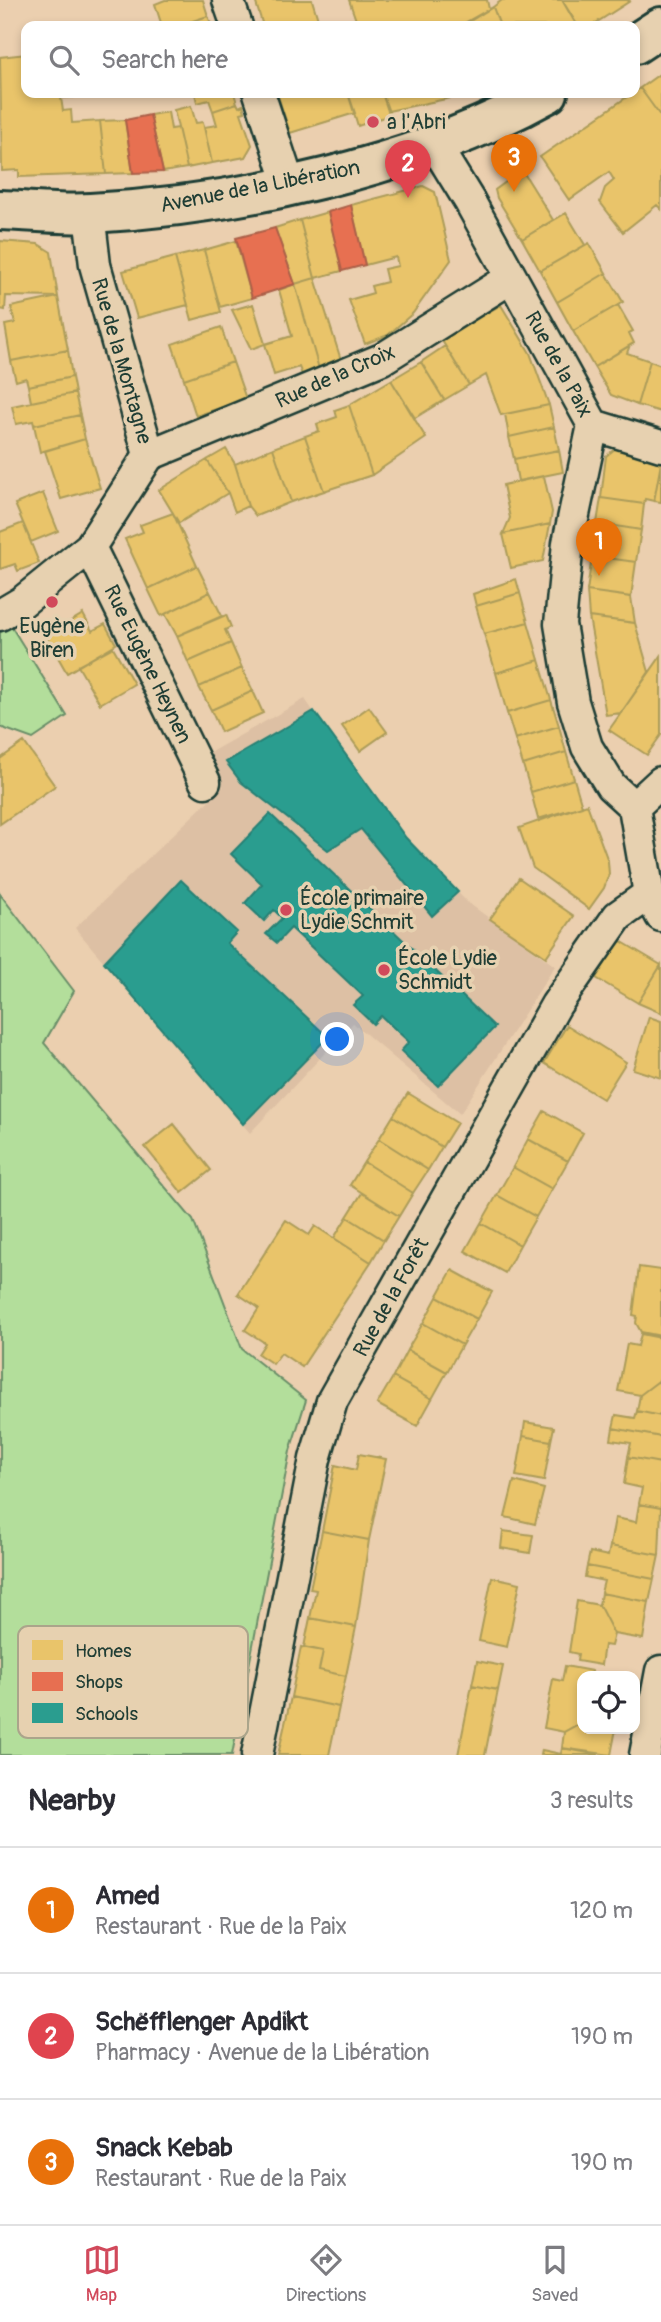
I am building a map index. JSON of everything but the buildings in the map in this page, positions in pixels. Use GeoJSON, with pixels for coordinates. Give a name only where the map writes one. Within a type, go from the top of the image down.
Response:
{"type":"FeatureCollection","features":[{"type":"Feature","properties":{"kind":"street"},"geometry":{"type":"LineString","coordinates":[[228,0],[235,21]]}},
{"type":"Feature","properties":{"kind":"street"},"geometry":{"type":"LineString","coordinates":[[640,41],[661,27]]}},
{"type":"Feature","properties":{"kind":"street"},"geometry":{"type":"LineString","coordinates":[[261,98],[289,184]]}},
{"type":"Feature","properties":{"kind":"street","name":"Avenue de la Libération"},"geometry":{"type":"LineString","coordinates":[[0,210],[89,213],[207,201],[289,184],[385,161],[435,145],[510,114],[539,98]]}},
{"type":"Feature","properties":{"kind":"street","name":"Rue de la Paix"},"geometry":{"type":"LineString","coordinates":[[435,145],[593,425],[568,543],[560,624],[573,702],[587,747],[611,786],[634,807]]}},
{"type":"Feature","properties":{"kind":"street","name":"Rue de la Montagne"},"geometry":{"type":"LineString","coordinates":[[0,615],[22,602],[90,547],[149,455],[95,265],[89,213]]}},
{"type":"Feature","properties":{"kind":"street","name":"Rue de la Croix"},"geometry":{"type":"LineString","coordinates":[[149,455],[382,359],[511,278]]}},
{"type":"Feature","properties":{"kind":"street"},"geometry":{"type":"LineString","coordinates":[[593,425],[661,446]]}},
{"type":"Feature","properties":{"kind":"street","name":"Rue Eugène Heynen"},"geometry":{"type":"LineString","coordinates":[[90,547],[205,782]]}},
{"type":"Feature","properties":{"kind":"street"},"geometry":{"type":"LineString","coordinates":[[655,905],[634,807],[661,782]]}},
{"type":"Feature","properties":{"kind":"street","name":"Rue de la Forêt"},"geometry":{"type":"LineString","coordinates":[[257,1755],[316,1459],[332,1401],[556,1005],[618,916],[655,905]]}},
{"type":"Feature","properties":{"kind":"street"},"geometry":{"type":"LineString","coordinates":[[645,1755],[661,1671]]}},
{"type":"Feature","properties":{"kind":"shaded area","name":"École primaire Lydie Schmit"},"geometry":{"type":"Polygon","coordinates":[[[305,699],[353,769],[406,838],[467,902],[555,966],[460,1114],[353,1023],[250,1133],[75,928],[223,787],[222,778],[209,753],[305,699]]]}},
{"type":"Feature","properties":{"kind":"green space"},"geometry":{"type":"Polygon","coordinates":[[[11,626],[67,716],[33,739],[0,727],[0,632],[11,626]]]}},
{"type":"Feature","properties":{"kind":"green space"},"geometry":{"type":"Polygon","coordinates":[[[0,894],[74,991],[44,1043],[193,1220],[242,1349],[306,1400],[290,1451],[248,1671],[248,1626],[18,1626],[18,1738],[235,1738],[232,1755],[0,1755],[0,894]]]}},
{"type":"Feature","properties":{"kind":"place","name":"a l'Abri"},"geometry":{"type":"Point","coordinates":[373,122]}},
{"type":"Feature","properties":{"kind":"place","name":"Snack Kebab"},"geometry":{"type":"Point","coordinates":[514,192]}},
{"type":"Feature","properties":{"kind":"place","name":"Schëfflenger Apdikt"},"geometry":{"type":"Point","coordinates":[408,198]}},
{"type":"Feature","properties":{"kind":"place","name":"Amed"},"geometry":{"type":"Point","coordinates":[599,576]}},
{"type":"Feature","properties":{"kind":"place","name":"Eugène Biren"},"geometry":{"type":"Point","coordinates":[52,602]}},
{"type":"Feature","properties":{"kind":"place","name":"École primaire Lydie Schmit"},"geometry":{"type":"Point","coordinates":[286,910]}},
{"type":"Feature","properties":{"kind":"place","name":"École Lydie Schmidt"},"geometry":{"type":"Point","coordinates":[384,970]}}]}
